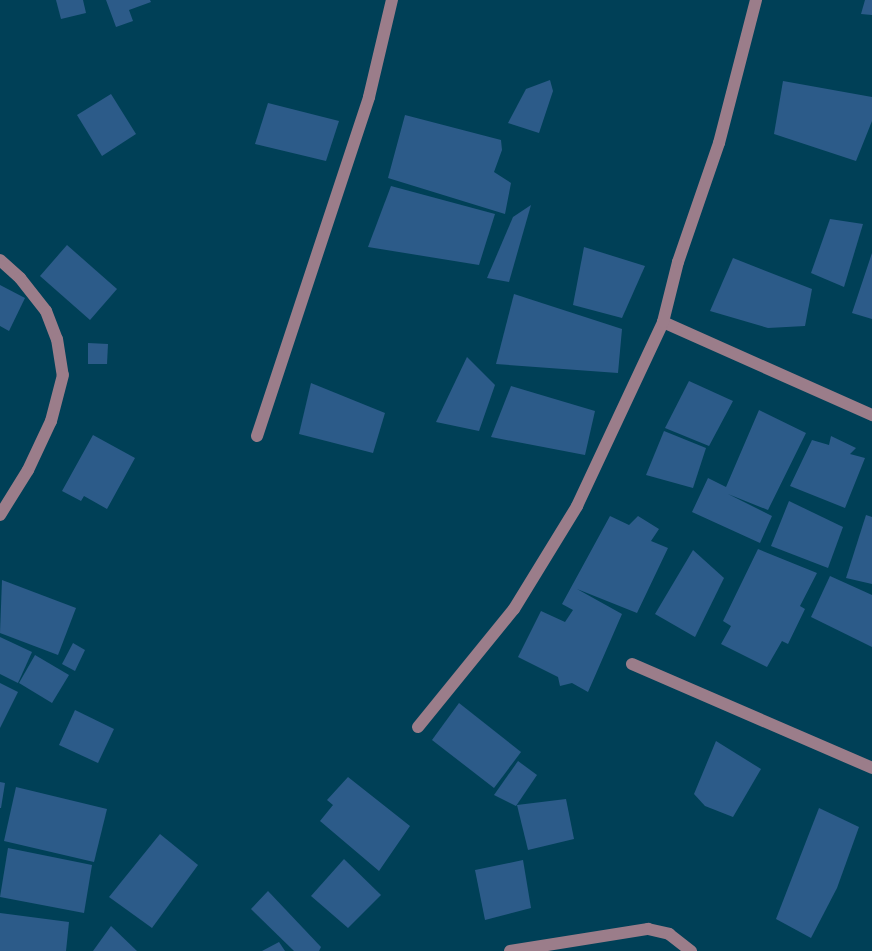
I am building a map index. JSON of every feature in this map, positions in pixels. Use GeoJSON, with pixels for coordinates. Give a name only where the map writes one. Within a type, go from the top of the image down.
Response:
{"type":"FeatureCollection","features":[{"type":"Feature","properties":{"kind":"street"},"geometry":{"type":"LineString","coordinates":[[257,436],[369,97],[392,0]]}},
{"type":"Feature","properties":{"kind":"street"},"geometry":{"type":"LineString","coordinates":[[418,727],[514,609],[566,525],[663,322],[678,262],[719,143],[756,0]]}},
{"type":"Feature","properties":{"kind":"street"},"geometry":{"type":"LineString","coordinates":[[0,260],[20,278],[46,311],[63,375],[51,422],[28,470],[0,514]]}},
{"type":"Feature","properties":{"kind":"street"},"geometry":{"type":"LineString","coordinates":[[663,322],[872,415]]}},
{"type":"Feature","properties":{"kind":"street"},"geometry":{"type":"LineString","coordinates":[[632,664],[872,768]]}},
{"type":"Feature","properties":{"kind":"street"},"geometry":{"type":"LineString","coordinates":[[510,951],[648,929],[669,934],[691,951]]}},
{"type":"Feature","properties":{"kind":"building"},"geometry":{"type":"Polygon","coordinates":[[[56,0],[83,0],[86,13],[61,19],[56,0]]]}},
{"type":"Feature","properties":{"kind":"building"},"geometry":{"type":"Polygon","coordinates":[[[106,0],[150,0],[151,2],[129,10],[133,21],[116,27],[106,0]]]}},
{"type":"Feature","properties":{"kind":"building"},"geometry":{"type":"Polygon","coordinates":[[[865,0],[872,0],[872,15],[861,14],[865,0]]]}},
{"type":"Feature","properties":{"kind":"building"},"geometry":{"type":"Polygon","coordinates":[[[550,80],[553,91],[539,133],[508,123],[526,89],[550,80]]]}},
{"type":"Feature","properties":{"kind":"building"},"geometry":{"type":"Polygon","coordinates":[[[783,81],[872,97],[872,121],[856,161],[774,134],[783,81]]]}},
{"type":"Feature","properties":{"kind":"building"},"geometry":{"type":"Polygon","coordinates":[[[111,94],[136,134],[102,156],[77,115],[111,94]]]}},
{"type":"Feature","properties":{"kind":"building"},"geometry":{"type":"Polygon","coordinates":[[[268,103],[339,121],[326,161],[255,144],[268,103]]]}},
{"type":"Feature","properties":{"kind":"building"},"geometry":{"type":"Polygon","coordinates":[[[405,115],[501,140],[502,150],[494,172],[511,183],[505,214],[388,178],[405,115]]]}},
{"type":"Feature","properties":{"kind":"building"},"geometry":{"type":"Polygon","coordinates":[[[391,186],[495,214],[479,265],[368,247],[391,186]]]}},
{"type":"Feature","properties":{"kind":"building"},"geometry":{"type":"Polygon","coordinates":[[[531,205],[509,282],[487,278],[513,217],[531,205]]]}},
{"type":"Feature","properties":{"kind":"building"},"geometry":{"type":"Polygon","coordinates":[[[830,219],[863,224],[844,287],[811,273],[830,219]]]}},
{"type":"Feature","properties":{"kind":"building"},"geometry":{"type":"Polygon","coordinates":[[[67,245],[117,289],[90,320],[40,276],[67,245]]]}},
{"type":"Feature","properties":{"kind":"building"},"geometry":{"type":"Polygon","coordinates":[[[584,247],[645,266],[622,318],[573,305],[584,247]]]}},
{"type":"Feature","properties":{"kind":"building"},"geometry":{"type":"Polygon","coordinates":[[[872,253],[872,319],[852,313],[872,253]]]}},
{"type":"Feature","properties":{"kind":"building"},"geometry":{"type":"Polygon","coordinates":[[[733,258],[812,289],[805,326],[768,328],[710,311],[733,258]]]}},
{"type":"Feature","properties":{"kind":"building"},"geometry":{"type":"Polygon","coordinates":[[[0,285],[25,298],[9,331],[0,326],[0,285]]]}},
{"type":"Feature","properties":{"kind":"building"},"geometry":{"type":"Polygon","coordinates":[[[514,294],[622,329],[618,373],[496,364],[514,294]]]}},
{"type":"Feature","properties":{"kind":"building"},"geometry":{"type":"Polygon","coordinates":[[[88,343],[108,344],[107,364],[88,364],[88,343]]]}},
{"type":"Feature","properties":{"kind":"building"},"geometry":{"type":"Polygon","coordinates":[[[467,357],[495,385],[479,431],[436,422],[467,357]]]}},
{"type":"Feature","properties":{"kind":"building"},"geometry":{"type":"Polygon","coordinates":[[[689,381],[733,401],[709,446],[665,428],[689,381]]]}},
{"type":"Feature","properties":{"kind":"building"},"geometry":{"type":"Polygon","coordinates":[[[311,383],[385,413],[373,453],[299,434],[311,383]]]}},
{"type":"Feature","properties":{"kind":"building"},"geometry":{"type":"Polygon","coordinates":[[[511,386],[595,411],[585,455],[491,437],[511,386]]]}},
{"type":"Feature","properties":{"kind":"building"},"geometry":{"type":"Polygon","coordinates":[[[759,410],[806,433],[768,510],[728,494],[772,516],[760,543],[692,512],[708,478],[726,487],[759,410]]]}},
{"type":"Feature","properties":{"kind":"building"},"geometry":{"type":"Polygon","coordinates":[[[664,431],[706,448],[693,488],[646,475],[664,431]]]}},
{"type":"Feature","properties":{"kind":"building"},"geometry":{"type":"Polygon","coordinates":[[[93,435],[135,458],[107,509],[84,496],[81,501],[62,491],[93,435]]]}},
{"type":"Feature","properties":{"kind":"building"},"geometry":{"type":"Polygon","coordinates":[[[831,436],[856,448],[850,454],[865,458],[845,508],[790,486],[812,440],[829,445],[831,436]]]}},
{"type":"Feature","properties":{"kind":"building"},"geometry":{"type":"Polygon","coordinates":[[[789,501],[843,527],[828,568],[771,546],[789,501]]]}},
{"type":"Feature","properties":{"kind":"building"},"geometry":{"type":"Polygon","coordinates":[[[866,515],[872,517],[872,584],[846,578],[866,515]]]}},
{"type":"Feature","properties":{"kind":"building"},"geometry":{"type":"Polygon","coordinates":[[[610,516],[629,525],[638,516],[659,529],[651,541],[668,548],[637,613],[577,589],[622,614],[588,692],[572,683],[560,686],[558,677],[518,657],[541,611],[565,622],[573,610],[562,604],[610,516]]]}},
{"type":"Feature","properties":{"kind":"building"},"geometry":{"type":"Polygon","coordinates":[[[758,549],[817,573],[800,606],[805,609],[788,644],[782,641],[767,667],[721,644],[731,626],[723,621],[758,549]]]}},
{"type":"Feature","properties":{"kind":"building"},"geometry":{"type":"Polygon","coordinates":[[[693,550],[724,578],[695,637],[655,614],[693,550]]]}},
{"type":"Feature","properties":{"kind":"building"},"geometry":{"type":"Polygon","coordinates":[[[830,576],[872,595],[872,647],[811,617],[830,576]]]}},
{"type":"Feature","properties":{"kind":"building"},"geometry":{"type":"Polygon","coordinates":[[[2,580],[76,608],[58,655],[0,633],[2,580]]]}},
{"type":"Feature","properties":{"kind":"building"},"geometry":{"type":"Polygon","coordinates":[[[0,637],[32,652],[18,683],[0,674],[0,637]]]}},
{"type":"Feature","properties":{"kind":"building"},"geometry":{"type":"Polygon","coordinates":[[[73,643],[85,650],[75,671],[62,664],[73,643]]]}},
{"type":"Feature","properties":{"kind":"building"},"geometry":{"type":"Polygon","coordinates":[[[35,655],[69,675],[52,703],[19,683],[35,655]]]}},
{"type":"Feature","properties":{"kind":"building"},"geometry":{"type":"Polygon","coordinates":[[[0,683],[18,692],[0,728],[0,683]]]}},
{"type":"Feature","properties":{"kind":"building"},"geometry":{"type":"Polygon","coordinates":[[[459,703],[521,752],[494,788],[432,740],[459,703]]]}},
{"type":"Feature","properties":{"kind":"building"},"geometry":{"type":"Polygon","coordinates":[[[75,710],[114,729],[98,763],[59,745],[75,710]]]}},
{"type":"Feature","properties":{"kind":"building"},"geometry":{"type":"Polygon","coordinates":[[[716,741],[761,769],[733,817],[705,806],[694,794],[716,741]]]}},
{"type":"Feature","properties":{"kind":"building"},"geometry":{"type":"Polygon","coordinates":[[[518,761],[537,775],[516,806],[494,795],[518,761]]]}},
{"type":"Feature","properties":{"kind":"building"},"geometry":{"type":"Polygon","coordinates":[[[348,777],[410,826],[379,871],[320,821],[333,805],[327,800],[348,777]]]}},
{"type":"Feature","properties":{"kind":"building"},"geometry":{"type":"Polygon","coordinates":[[[0,782],[5,783],[1,808],[0,808],[0,782]]]}},
{"type":"Feature","properties":{"kind":"building"},"geometry":{"type":"Polygon","coordinates":[[[16,787],[107,809],[94,862],[4,841],[16,787]]]}},
{"type":"Feature","properties":{"kind":"building"},"geometry":{"type":"Polygon","coordinates":[[[566,799],[574,839],[528,850],[517,805],[566,799]]]}},
{"type":"Feature","properties":{"kind":"building"},"geometry":{"type":"Polygon","coordinates":[[[819,808],[859,827],[837,888],[811,938],[776,919],[819,808]]]}},
{"type":"Feature","properties":{"kind":"building"},"geometry":{"type":"Polygon","coordinates":[[[160,834],[198,865],[152,928],[109,897],[160,834]]]}},
{"type":"Feature","properties":{"kind":"building"},"geometry":{"type":"Polygon","coordinates":[[[8,848],[92,865],[84,913],[0,897],[8,848]]]}},
{"type":"Feature","properties":{"kind":"building"},"geometry":{"type":"Polygon","coordinates":[[[344,859],[381,895],[348,928],[311,896],[344,859]]]}},
{"type":"Feature","properties":{"kind":"building"},"geometry":{"type":"Polygon","coordinates":[[[523,860],[531,908],[485,920],[475,870],[523,860]]]}},
{"type":"Feature","properties":{"kind":"building"},"geometry":{"type":"Polygon","coordinates":[[[268,891],[321,947],[319,951],[294,951],[251,909],[268,891]]]}},
{"type":"Feature","properties":{"kind":"building"},"geometry":{"type":"Polygon","coordinates":[[[0,913],[69,922],[66,951],[0,951],[0,913]]]}},
{"type":"Feature","properties":{"kind":"building"},"geometry":{"type":"Polygon","coordinates":[[[111,926],[137,951],[93,951],[111,926]]]}},
{"type":"Feature","properties":{"kind":"building"},"geometry":{"type":"Polygon","coordinates":[[[279,942],[285,951],[262,951],[279,942]]]}}]}
